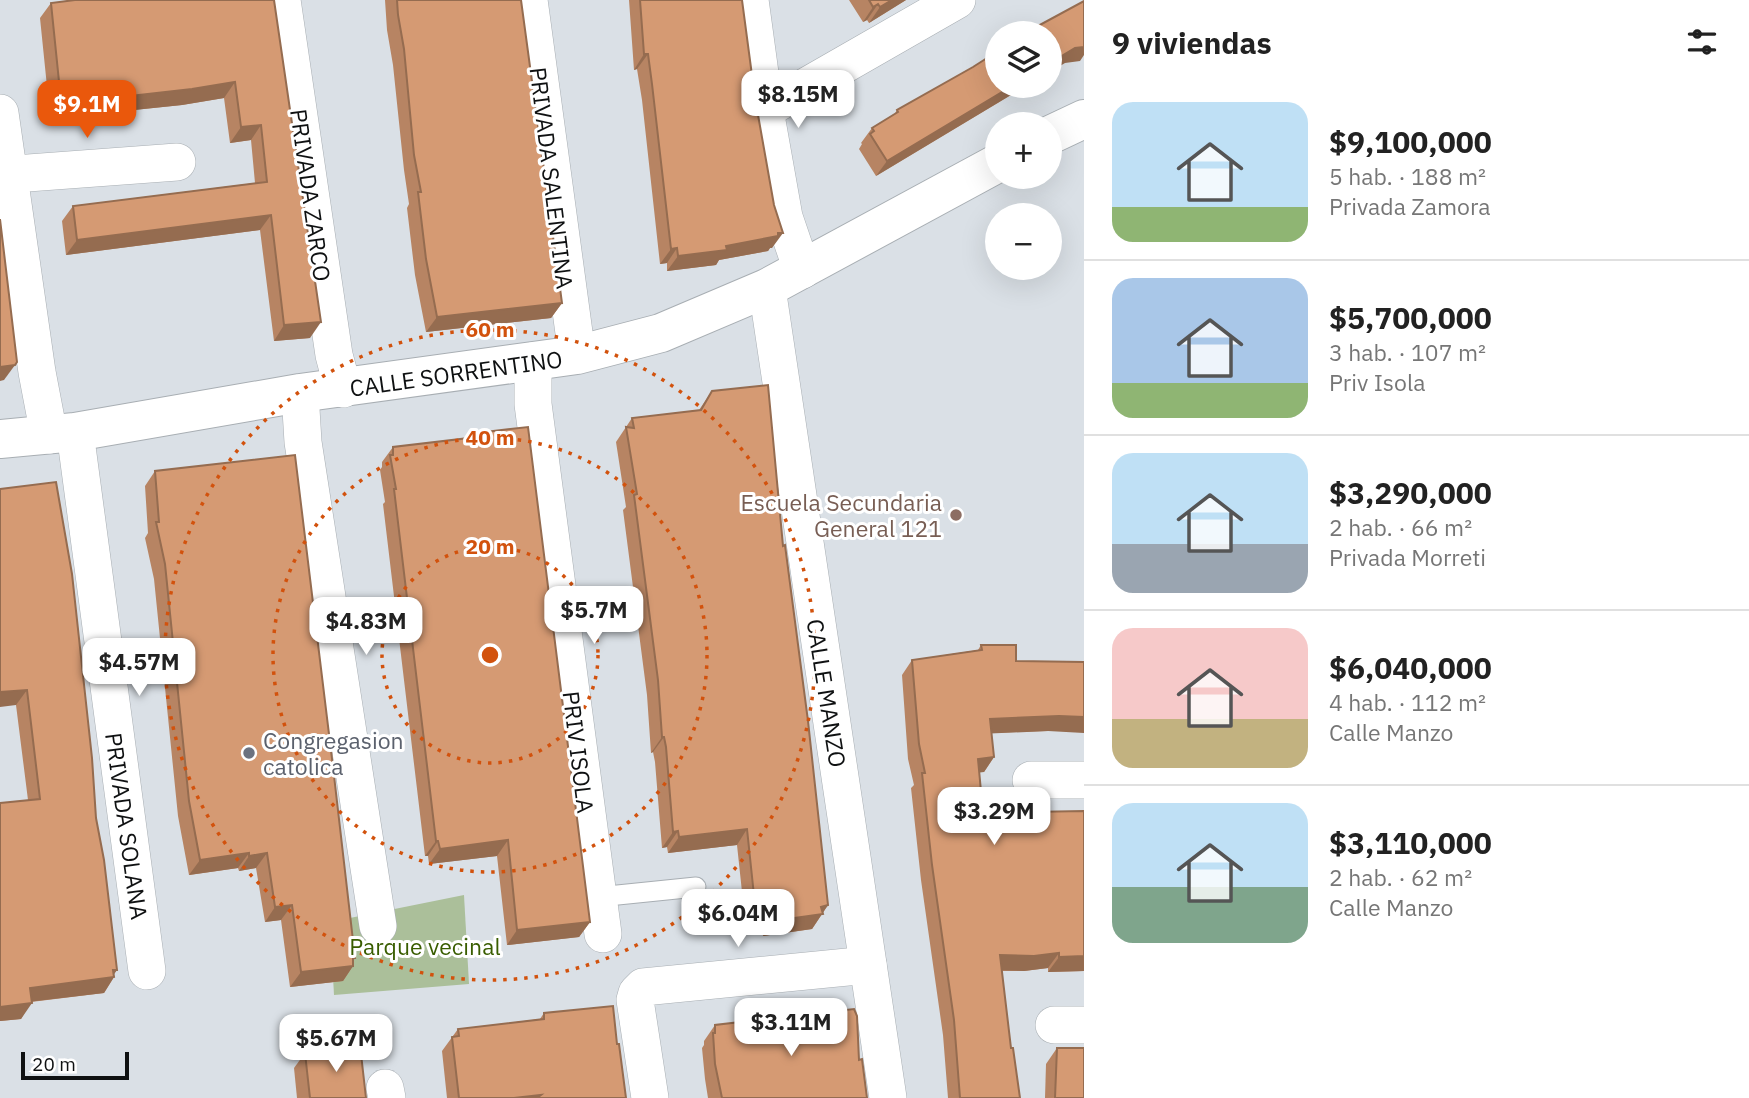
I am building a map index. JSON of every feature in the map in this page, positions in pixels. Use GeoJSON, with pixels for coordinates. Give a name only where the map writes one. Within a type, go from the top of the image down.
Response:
{"type":"FeatureCollection","features":[{"type":"Feature","properties":{"kind":"street","name":"PRIVADA ZARCO"},"geometry":{"type":"LineString","coordinates":[[282,0],[334,355],[343,389]]}},
{"type":"Feature","properties":{"kind":"street","name":"PRIVADA SALENTINA"},"geometry":{"type":"LineString","coordinates":[[530,0],[576,355]]}},
{"type":"Feature","properties":{"kind":"street"},"geometry":{"type":"LineString","coordinates":[[751,0],[765,110],[784,218],[802,270]]}},
{"type":"Feature","properties":{"kind":"street"},"geometry":{"type":"LineString","coordinates":[[765,110],[957,0]]}},
{"type":"Feature","properties":{"kind":"street","name":"PRIVADA SOLANA"},"geometry":{"type":"LineString","coordinates":[[0,113],[5,175],[37,372],[62,433],[147,971]]}},
{"type":"Feature","properties":{"kind":"street"},"geometry":{"type":"LineString","coordinates":[[1062,129],[1084,119]]}},
{"type":"Feature","properties":{"kind":"street"},"geometry":{"type":"LineString","coordinates":[[5,175],[177,162]]}},
{"type":"Feature","properties":{"kind":"street","name":"CALLE SORRENTINO"},"geometry":{"type":"LineString","coordinates":[[0,439],[62,433],[300,393],[576,355],[662,333],[767,288],[985,170]]}},
{"type":"Feature","properties":{"kind":"street","name":"CALLE MANZO"},"geometry":{"type":"LineString","coordinates":[[767,288],[888,1098]]}},
{"type":"Feature","properties":{"kind":"street","name":"PRIV ISOLA"},"geometry":{"type":"LineString","coordinates":[[533,361],[533,404],[603,934]]}},
{"type":"Feature","properties":{"kind":"street"},"geometry":{"type":"LineString","coordinates":[[300,393],[303,442],[378,926]]}},
{"type":"Feature","properties":{"kind":"street"},"geometry":{"type":"LineString","coordinates":[[1031,780],[1084,780]]}},
{"type":"Feature","properties":{"kind":"street"},"geometry":{"type":"LineString","coordinates":[[650,1098],[635,1000],[643,987],[868,965]]}},
{"type":"Feature","properties":{"kind":"lane"},"geometry":{"type":"LineString","coordinates":[[598,897],[696,887]]}},
{"type":"Feature","properties":{"kind":"green space","name":"Parque vecinal"},"geometry":{"type":"Polygon","coordinates":[[[464,895],[469,984],[334,995],[330,922],[464,895]]]}},
{"type":"Feature","properties":{"kind":"building"},"geometry":{"type":"Polygon","coordinates":[[[75,0],[274,0],[321,322],[284,325],[271,215],[77,240],[73,206],[267,182],[261,125],[241,127],[235,82],[68,103],[67,100],[61,101],[51,3],[75,0]]]}},
{"type":"Feature","properties":{"kind":"building"},"geometry":{"type":"Polygon","coordinates":[[[397,0],[521,0],[562,303],[437,317],[426,259],[418,192],[421,192],[414,155],[397,0]]]}},
{"type":"Feature","properties":{"kind":"building"},"geometry":{"type":"Polygon","coordinates":[[[640,0],[742,0],[755,98],[774,205],[783,233],[778,233],[778,236],[726,246],[727,250],[678,256],[677,248],[671,249],[648,54],[644,54],[640,0]]]}},
{"type":"Feature","properties":{"kind":"building"},"geometry":{"type":"Polygon","coordinates":[[[869,0],[892,0],[880,7],[878,4],[873,7],[869,0]]]}},
{"type":"Feature","properties":{"kind":"building"},"geometry":{"type":"Polygon","coordinates":[[[1084,1],[1084,47],[1075,48],[1062,56],[1062,21],[1047,21],[1084,1]]]}},
{"type":"Feature","properties":{"kind":"building"},"geometry":{"type":"Polygon","coordinates":[[[985,59],[985,98],[992,98],[887,161],[870,134],[874,131],[872,128],[898,112],[897,110],[985,59]]]}},
{"type":"Feature","properties":{"kind":"building"},"geometry":{"type":"Polygon","coordinates":[[[0,219],[17,362],[15,365],[0,367],[0,219]]]}},
{"type":"Feature","properties":{"kind":"building"},"geometry":{"type":"Polygon","coordinates":[[[768,385],[783,546],[785,545],[808,721],[828,905],[821,907],[823,914],[773,921],[771,903],[755,905],[747,829],[679,837],[678,831],[673,832],[666,747],[662,737],[658,680],[634,495],[637,494],[626,427],[634,428],[632,418],[701,410],[712,391],[768,385]]]}},
{"type":"Feature","properties":{"kind":"building"},"geometry":{"type":"Polygon","coordinates":[[[528,427],[590,922],[517,930],[508,840],[440,849],[436,841],[390,455],[393,455],[393,447],[477,437],[477,433],[528,427]]]}},
{"type":"Feature","properties":{"kind":"building"},"geometry":{"type":"Polygon","coordinates":[[[295,455],[355,958],[353,966],[301,972],[292,905],[275,907],[267,853],[200,860],[189,801],[165,564],[156,522],[159,522],[155,471],[295,455]]]}},
{"type":"Feature","properties":{"kind":"building"},"geometry":{"type":"Polygon","coordinates":[[[56,482],[72,574],[96,818],[104,860],[117,970],[113,970],[114,977],[30,988],[32,1003],[0,1007],[0,803],[40,799],[27,690],[0,692],[0,489],[56,482]]]}},
{"type":"Feature","properties":{"kind":"building"},"geometry":{"type":"Polygon","coordinates":[[[981,645],[1016,645],[1016,661],[1084,662],[1084,717],[990,719],[994,757],[978,759],[983,813],[1084,811],[1084,956],[1059,957],[1059,953],[1034,956],[1000,955],[1020,1098],[960,1098],[954,1020],[932,865],[922,773],[925,773],[919,744],[912,660],[982,650],[981,645]]]}},
{"type":"Feature","properties":{"kind":"building"},"geometry":{"type":"Polygon","coordinates":[[[613,1006],[626,1098],[537,1098],[541,1095],[459,1098],[452,1037],[459,1036],[458,1029],[544,1019],[544,1013],[613,1006]]]}},
{"type":"Feature","properties":{"kind":"building"},"geometry":{"type":"Polygon","coordinates":[[[854,1009],[857,1016],[859,1060],[862,1059],[867,1098],[722,1098],[715,1064],[715,1025],[854,1009]]]}},
{"type":"Feature","properties":{"kind":"building"},"geometry":{"type":"Polygon","coordinates":[[[356,1047],[357,1054],[361,1054],[366,1098],[310,1098],[305,1053],[356,1047]]]}},
{"type":"Feature","properties":{"kind":"building"},"geometry":{"type":"Polygon","coordinates":[[[1057,1048],[1084,1048],[1084,1098],[1055,1098],[1057,1048]]]}},
{"type":"Feature","properties":{"kind":"place","name":"Escuela Secundaria General 121"},"geometry":{"type":"Point","coordinates":[956,515]}},
{"type":"Feature","properties":{"kind":"place","name":"Congregasion catolica"},"geometry":{"type":"Point","coordinates":[249,753]}}]}
